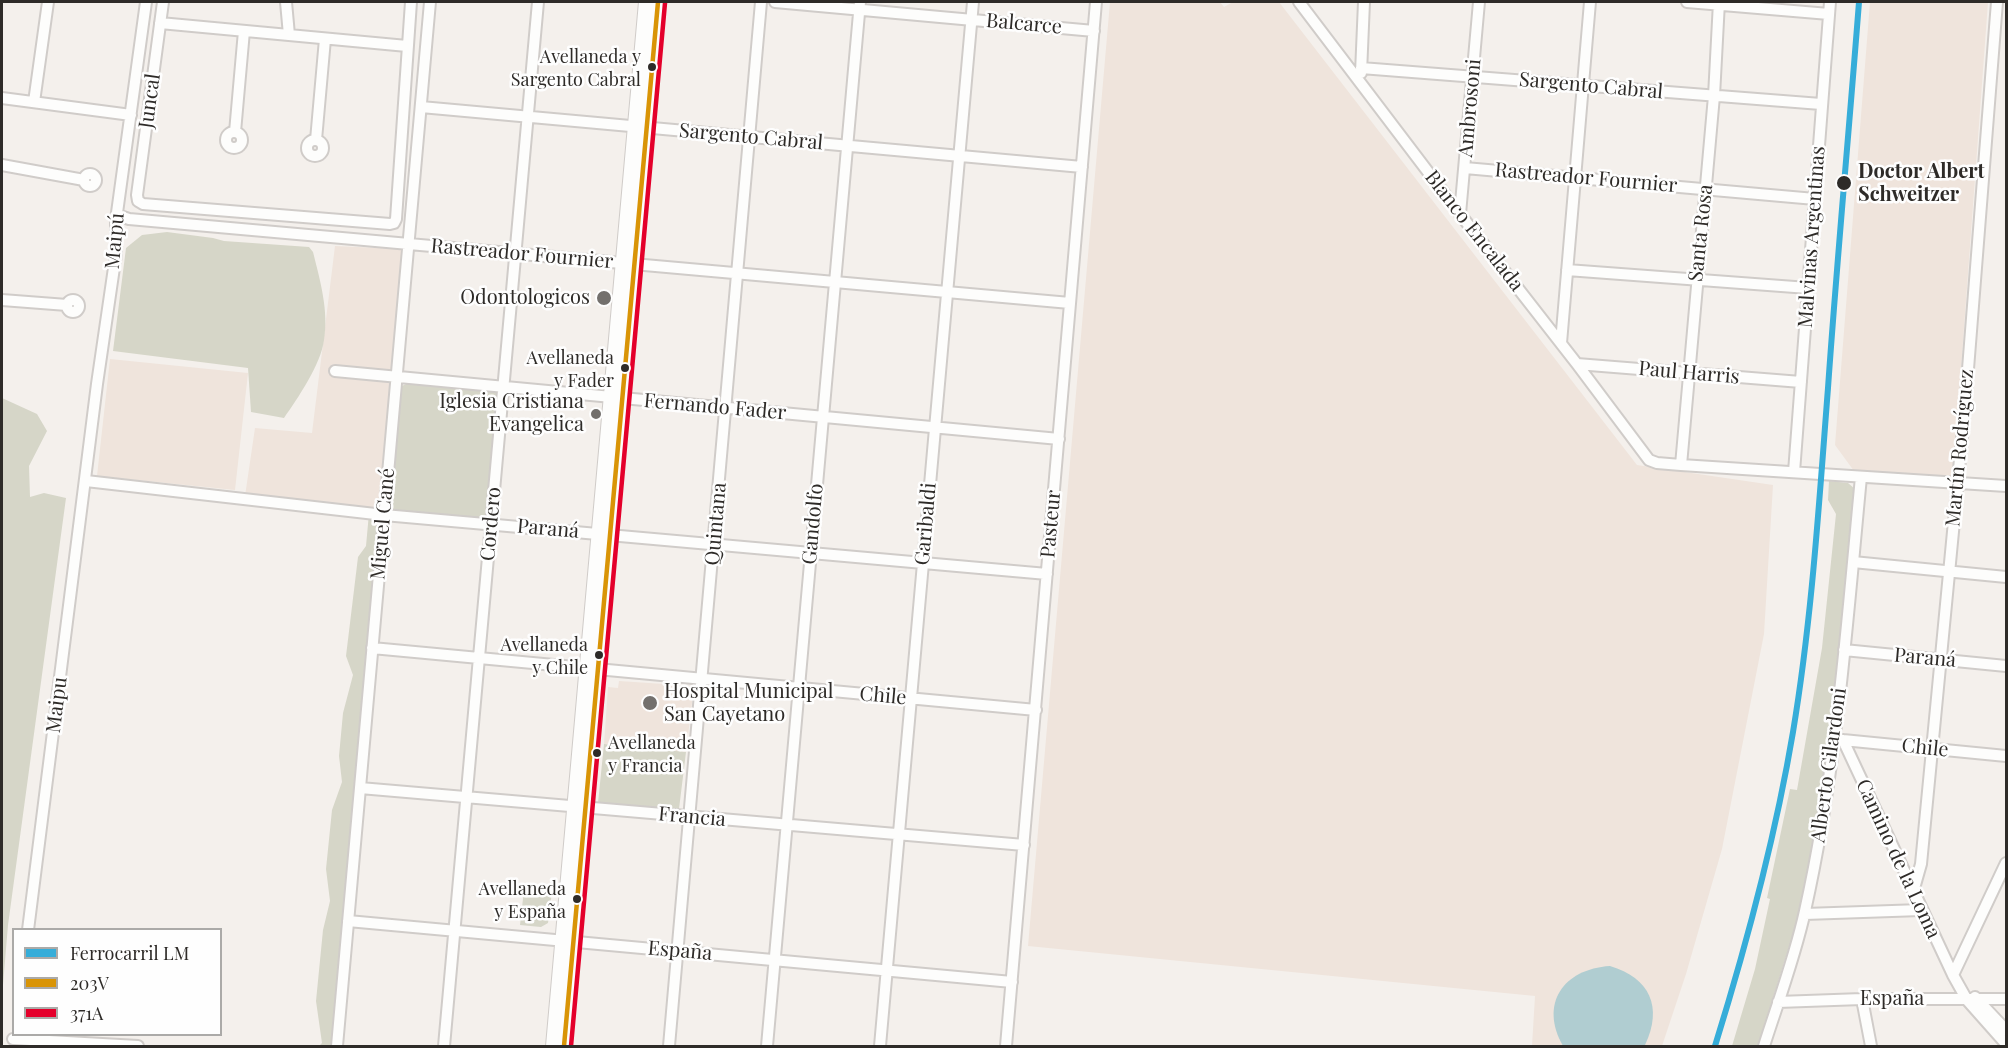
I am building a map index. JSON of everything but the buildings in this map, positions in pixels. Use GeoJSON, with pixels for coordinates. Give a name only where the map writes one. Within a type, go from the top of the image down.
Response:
{"type":"FeatureCollection","features":[{"type":"Feature","properties":{"kind":"main road"},"geometry":{"type":"LineString","coordinates":[[641,127],[646,2]]}},
{"type":"Feature","properties":{"kind":"main road"},"geometry":{"type":"LineString","coordinates":[[553,1047],[568,941],[641,127],[658,2]]}},
{"type":"Feature","properties":{"kind":"main road"},"geometry":{"type":"LineString","coordinates":[[564,1047],[568,941]]}},
{"type":"Feature","properties":{"kind":"street"},"geometry":{"type":"LineString","coordinates":[[34,102],[48,2]]}},
{"type":"Feature","properties":{"kind":"street","name":"Maipú"},"geometry":{"type":"LineString","coordinates":[[86,482],[97,384],[116,254],[117,215],[146,2]]}},
{"type":"Feature","properties":{"kind":"street","name":"Juncal"},"geometry":{"type":"LineString","coordinates":[[163,2],[137,195],[138,201],[155,205],[394,223],[406,46]]}},
{"type":"Feature","properties":{"kind":"street"},"geometry":{"type":"LineString","coordinates":[[280,2],[286,35]]}},
{"type":"Feature","properties":{"kind":"street"},"geometry":{"type":"LineString","coordinates":[[286,2],[286,35]]}},
{"type":"Feature","properties":{"kind":"street"},"geometry":{"type":"LineString","coordinates":[[160,23],[406,46],[411,2]]}},
{"type":"Feature","properties":{"kind":"street","name":"Miguel Cané"},"geometry":{"type":"LineString","coordinates":[[337,1047],[430,2]]}},
{"type":"Feature","properties":{"kind":"street","name":"Cordero"},"geometry":{"type":"LineString","coordinates":[[444,1047],[538,2]]}},
{"type":"Feature","properties":{"kind":"street","name":"Quintana"},"geometry":{"type":"LineString","coordinates":[[669,1047],[762,2]]}},
{"type":"Feature","properties":{"kind":"street","name":"Balcarce"},"geometry":{"type":"LineString","coordinates":[[775,2],[859,5],[1094,31]]}},
{"type":"Feature","properties":{"kind":"street","name":"Garibaldi"},"geometry":{"type":"LineString","coordinates":[[880,1047],[973,2]]}},
{"type":"Feature","properties":{"kind":"street","name":"Pasteur"},"geometry":{"type":"LineString","coordinates":[[1006,1047],[1096,2]]}},
{"type":"Feature","properties":{"kind":"street","name":"Blanco Encalada"},"geometry":{"type":"LineString","coordinates":[[1299,2],[1649,460],[1681,465]]}},
{"type":"Feature","properties":{"kind":"street"},"geometry":{"type":"LineString","coordinates":[[1361,81],[1364,2]]}},
{"type":"Feature","properties":{"kind":"street","name":"Ambrosoni"},"geometry":{"type":"LineString","coordinates":[[1460,214],[1479,2]]}},
{"type":"Feature","properties":{"kind":"street"},"geometry":{"type":"LineString","coordinates":[[1561,343],[1590,2]]}},
{"type":"Feature","properties":{"kind":"street"},"geometry":{"type":"LineString","coordinates":[[1687,2],[1829,14]]}},
{"type":"Feature","properties":{"kind":"street","name":"Malvinas Argentinas"},"geometry":{"type":"LineString","coordinates":[[1794,472],[1830,2]]}},
{"type":"Feature","properties":{"kind":"street","name":"Martín Rodríguez"},"geometry":{"type":"LineString","coordinates":[[1913,892],[1921,864],[1958,483],[1997,2]]}},
{"type":"Feature","properties":{"kind":"street","name":"Santa Rosa"},"geometry":{"type":"LineString","coordinates":[[1681,465],[1714,96],[1719,3]]}},
{"type":"Feature","properties":{"kind":"street","name":"Gandolfo"},"geometry":{"type":"LineString","coordinates":[[766,1047],[788,825],[798,688],[859,5]]}},
{"type":"Feature","properties":{"kind":"street"},"geometry":{"type":"LineString","coordinates":[[235,132],[244,31]]}},
{"type":"Feature","properties":{"kind":"street"},"geometry":{"type":"LineString","coordinates":[[316,140],[325,39]]}},
{"type":"Feature","properties":{"kind":"street","name":"Sargento Cabral"},"geometry":{"type":"LineString","coordinates":[[1361,68],[1821,104]]}},
{"type":"Feature","properties":{"kind":"street"},"geometry":{"type":"LineString","coordinates":[[2,98],[131,115]]}},
{"type":"Feature","properties":{"kind":"street","name":"Sargento Cabral"},"geometry":{"type":"LineString","coordinates":[[421,107],[1082,167]]}},
{"type":"Feature","properties":{"kind":"street"},"geometry":{"type":"LineString","coordinates":[[2,165],[84,180]]}},
{"type":"Feature","properties":{"kind":"street","name":"Rastreador Fournier"},"geometry":{"type":"LineString","coordinates":[[1465,168],[1815,199]]}},
{"type":"Feature","properties":{"kind":"street","name":"Rastreador Fournier"},"geometry":{"type":"LineString","coordinates":[[117,215],[129,219],[1070,303]]}},
{"type":"Feature","properties":{"kind":"street"},"geometry":{"type":"LineString","coordinates":[[1568,270],[1808,288]]}},
{"type":"Feature","properties":{"kind":"street"},"geometry":{"type":"LineString","coordinates":[[2,300],[67,305]]}},
{"type":"Feature","properties":{"kind":"street","name":"Paul Harris"},"geometry":{"type":"LineString","coordinates":[[1577,364],[1801,382]]}},
{"type":"Feature","properties":{"kind":"street","name":"Fernando Fader"},"geometry":{"type":"LineString","coordinates":[[335,371],[1059,439]]}},
{"type":"Feature","properties":{"kind":"street"},"geometry":{"type":"LineString","coordinates":[[1681,465],[2007,486]]}},
{"type":"Feature","properties":{"kind":"street","name":"Alberto Gilardoni"},"geometry":{"type":"LineString","coordinates":[[1764,1047],[1805,914],[1839,739],[1844,650],[1861,477]]}},
{"type":"Feature","properties":{"kind":"street","name":"Paraná"},"geometry":{"type":"LineString","coordinates":[[86,482],[384,514],[1047,574]]}},
{"type":"Feature","properties":{"kind":"street","name":"Maipu"},"geometry":{"type":"LineString","coordinates":[[28,928],[86,482]]}},
{"type":"Feature","properties":{"kind":"street"},"geometry":{"type":"LineString","coordinates":[[1853,562],[2007,576]]}},
{"type":"Feature","properties":{"kind":"street","name":"Chile"},"geometry":{"type":"LineString","coordinates":[[372,648],[1036,710]]}},
{"type":"Feature","properties":{"kind":"street","name":"Paraná"},"geometry":{"type":"LineString","coordinates":[[1844,650],[2007,666]]}},
{"type":"Feature","properties":{"kind":"street","name":"Chile"},"geometry":{"type":"LineString","coordinates":[[1839,739],[2007,756]]}},
{"type":"Feature","properties":{"kind":"street","name":"Camino de la Loma"},"geometry":{"type":"LineString","coordinates":[[1839,739],[1966,1000],[2007,1044]]}},
{"type":"Feature","properties":{"kind":"street","name":"Francia"},"geometry":{"type":"LineString","coordinates":[[360,788],[1024,845]]}},
{"type":"Feature","properties":{"kind":"street"},"geometry":{"type":"LineString","coordinates":[[1955,980],[2007,862]]}},
{"type":"Feature","properties":{"kind":"street"},"geometry":{"type":"LineString","coordinates":[[1805,914],[1921,910]]}},
{"type":"Feature","properties":{"kind":"street","name":"España"},"geometry":{"type":"LineString","coordinates":[[348,921],[1012,982]]}},
{"type":"Feature","properties":{"kind":"street","name":"Camino de la Loma"},"geometry":{"type":"LineString","coordinates":[[1955,980],[1979,1000],[2007,1030]]}},
{"type":"Feature","properties":{"kind":"street"},"geometry":{"type":"LineString","coordinates":[[1862,999],[1871,1047]]}},
{"type":"Feature","properties":{"kind":"street","name":"España"},"geometry":{"type":"LineString","coordinates":[[1778,1002],[1862,999],[2007,999]]}},
{"type":"Feature","properties":{"kind":"street"},"geometry":{"type":"LineString","coordinates":[[12,1040],[50,1044],[138,1047]]}},
{"type":"Feature","properties":{"kind":"shaded area"},"geometry":{"type":"Polygon","coordinates":[[[1110,2],[1220,2],[1224,7],[1233,2],[1279,2],[1637,465],[1773,485],[1764,634],[1722,849],[1686,974],[1662,1046],[1532,1046],[1535,996],[1028,946],[1110,2]]]}},
{"type":"Feature","properties":{"kind":"shaded area"},"geometry":{"type":"Polygon","coordinates":[[[1870,2],[1988,2],[1953,477],[1854,471],[1835,445],[1870,2]]]}},
{"type":"Feature","properties":{"kind":"shaded area"},"geometry":{"type":"Polygon","coordinates":[[[167,232],[224,241],[309,247],[313,252],[325,307],[324,340],[314,370],[284,418],[251,412],[248,368],[113,351],[126,248],[142,235],[167,232]]]}},
{"type":"Feature","properties":{"kind":"shaded area"},"geometry":{"type":"Polygon","coordinates":[[[335,246],[402,249],[380,510],[245,496],[255,428],[312,433],[335,246]]]}},
{"type":"Feature","properties":{"kind":"shaded area"},"geometry":{"type":"Polygon","coordinates":[[[110,359],[248,373],[235,490],[97,476],[110,359]]]}},
{"type":"Feature","properties":{"kind":"shaded area"},"geometry":{"type":"Polygon","coordinates":[[[406,384],[493,391],[497,394],[486,515],[483,520],[390,509],[400,387],[406,384]]]}},
{"type":"Feature","properties":{"kind":"shaded area"},"geometry":{"type":"Polygon","coordinates":[[[2,398],[37,414],[47,431],[29,466],[30,497],[44,493],[66,498],[8,925],[2,997],[2,398]]]}},
{"type":"Feature","properties":{"kind":"shaded area"},"geometry":{"type":"Polygon","coordinates":[[[1829,481],[1848,483],[1855,489],[1832,738],[1817,830],[1799,915],[1758,1046],[1732,1046],[1755,969],[1790,789],[1797,790],[1822,648],[1836,514],[1828,500],[1829,481]]]}},
{"type":"Feature","properties":{"kind":"shaded area"},"geometry":{"type":"Polygon","coordinates":[[[369,513],[384,515],[336,1046],[319,1046],[322,1043],[316,1001],[323,930],[330,901],[326,869],[332,810],[342,782],[339,756],[343,713],[353,675],[346,656],[358,557],[366,546],[369,513]]]}},
{"type":"Feature","properties":{"kind":"shaded area","name":"Hospital Municipal San Cayetano"},"geometry":{"type":"Polygon","coordinates":[[[619,681],[694,686],[686,752],[604,744],[608,687],[618,688],[619,681]]]}},
{"type":"Feature","properties":{"kind":"shaded area"},"geometry":{"type":"Polygon","coordinates":[[[604,744],[686,752],[679,809],[598,803],[604,744]]]}},
{"type":"Feature","properties":{"kind":"shaded area"},"geometry":{"type":"Polygon","coordinates":[[[524,890],[552,892],[548,923],[541,927],[520,925],[524,890]]]}},
{"type":"Feature","properties":{"kind":"water"},"geometry":{"type":"Polygon","coordinates":[[[1610,966],[1635,978],[1649,996],[1653,1018],[1645,1045],[1563,1046],[1556,1031],[1554,1016],[1555,1003],[1560,991],[1579,974],[1610,966]]]}},
{"type":"Feature","properties":{"kind":"rail line","name":"LM"},"geometry":{"type":"LineString","coordinates":[[1715,1046],[1749,930],[1769,851],[1786,772],[1800,689],[1818,517],[1859,2]]}},
{"type":"Feature","properties":{"kind":"transit line","name":"203V"},"geometry":{"type":"LineString","coordinates":[[564,1046],[658,2]]}},
{"type":"Feature","properties":{"kind":"transit line","name":"371A"},"geometry":{"type":"LineString","coordinates":[[571,1046],[665,3]]}},
{"type":"Feature","properties":{"kind":"place","name":"Avellaneda y Sargento Cabral"},"geometry":{"type":"Point","coordinates":[652,67]}},
{"type":"Feature","properties":{"kind":"place","name":"Doctor Albert Schweitzer"},"geometry":{"type":"Point","coordinates":[1844,183]}},
{"type":"Feature","properties":{"kind":"place","name":"Odontologicos"},"geometry":{"type":"Point","coordinates":[604,298]}},
{"type":"Feature","properties":{"kind":"place","name":"Avellaneda y Fader"},"geometry":{"type":"Point","coordinates":[625,368]}},
{"type":"Feature","properties":{"kind":"place","name":"Iglesia Cristiana Evangelica"},"geometry":{"type":"Point","coordinates":[596,414]}},
{"type":"Feature","properties":{"kind":"place","name":"Avellaneda y Chile"},"geometry":{"type":"Point","coordinates":[599,655]}},
{"type":"Feature","properties":{"kind":"place","name":"Hospital Municipal San Cayetano"},"geometry":{"type":"Point","coordinates":[650,703]}},
{"type":"Feature","properties":{"kind":"place","name":"Avellaneda y Francia"},"geometry":{"type":"Point","coordinates":[597,753]}},
{"type":"Feature","properties":{"kind":"place","name":"Avellaneda y España"},"geometry":{"type":"Point","coordinates":[577,899]}}]}
